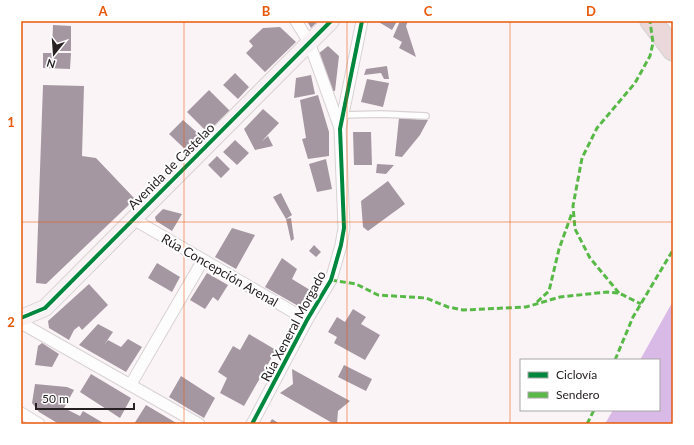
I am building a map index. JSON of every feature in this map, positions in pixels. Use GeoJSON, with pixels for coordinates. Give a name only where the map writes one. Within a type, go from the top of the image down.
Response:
{"type":"FeatureCollection","features":[{"type":"Feature","properties":{"kind":"highway"},"geometry":{"type":"LineString","coordinates":[[652,21],[673,49]]}},
{"type":"Feature","properties":{"kind":"street"},"geometry":{"type":"LineString","coordinates":[[296,21],[309,42],[340,129]]}},
{"type":"Feature","properties":{"kind":"street","name":"Avenida de Castelao"},"geometry":{"type":"LineString","coordinates":[[21,318],[45,308],[331,21]]}},
{"type":"Feature","properties":{"kind":"street","name":"Rúa Xeneral Morgado"},"geometry":{"type":"LineString","coordinates":[[252,424],[307,320],[331,280],[341,245],[344,228],[340,129],[362,21]]}},
{"type":"Feature","properties":{"kind":"street","name":"Rúa Concepción Arenal"},"geometry":{"type":"LineString","coordinates":[[133,219],[307,320]]}},
{"type":"Feature","properties":{"kind":"street"},"geometry":{"type":"LineString","coordinates":[[131,384],[203,260]]}},
{"type":"Feature","properties":{"kind":"street"},"geometry":{"type":"LineString","coordinates":[[21,323],[131,384],[199,424]]}},
{"type":"Feature","properties":{"kind":"street"},"geometry":{"type":"LineString","coordinates":[[21,413],[39,424]]}},
{"type":"Feature","properties":{"kind":"lane"},"geometry":{"type":"LineString","coordinates":[[343,115],[381,114],[426,116]]}},
{"type":"Feature","properties":{"kind":"shaded area"},"geometry":{"type":"Polygon","coordinates":[[[673,301],[673,424],[605,424],[612,411],[660,411],[660,359],[641,359],[673,301]]]}},
{"type":"Feature","properties":{"kind":"building"},"geometry":{"type":"Polygon","coordinates":[[[307,21],[318,21],[311,28],[307,21]]]}},
{"type":"Feature","properties":{"kind":"building"},"geometry":{"type":"Polygon","coordinates":[[[377,21],[397,21],[392,30],[377,21]]]}},
{"type":"Feature","properties":{"kind":"building"},"geometry":{"type":"Polygon","coordinates":[[[400,21],[408,21],[406,26],[416,57],[399,48],[402,42],[393,37],[400,21]]]}},
{"type":"Feature","properties":{"kind":"building"},"geometry":{"type":"Polygon","coordinates":[[[53,25],[71,26],[71,51],[52,51],[53,25]]]}},
{"type":"Feature","properties":{"kind":"building"},"geometry":{"type":"Polygon","coordinates":[[[280,27],[296,42],[265,72],[246,53],[253,46],[249,41],[263,28],[280,27]]]}},
{"type":"Feature","properties":{"kind":"building"},"geometry":{"type":"Polygon","coordinates":[[[328,46],[339,56],[335,91],[332,91],[318,54],[328,46]]]}},
{"type":"Feature","properties":{"kind":"building"},"geometry":{"type":"Polygon","coordinates":[[[43,53],[71,53],[70,69],[43,68],[43,53]]]}},
{"type":"Feature","properties":{"kind":"building"},"geometry":{"type":"Polygon","coordinates":[[[387,66],[389,79],[384,79],[381,73],[364,75],[366,69],[387,66]]]}},
{"type":"Feature","properties":{"kind":"building"},"geometry":{"type":"Polygon","coordinates":[[[235,73],[249,87],[238,99],[223,85],[235,73]]]}},
{"type":"Feature","properties":{"kind":"building"},"geometry":{"type":"Polygon","coordinates":[[[311,75],[315,94],[294,98],[296,78],[311,75]]]}},
{"type":"Feature","properties":{"kind":"building"},"geometry":{"type":"Polygon","coordinates":[[[367,79],[389,83],[383,107],[361,102],[367,79]]]}},
{"type":"Feature","properties":{"kind":"building"},"geometry":{"type":"Polygon","coordinates":[[[43,85],[84,86],[82,156],[96,158],[135,199],[46,284],[36,283],[43,85]]]}},
{"type":"Feature","properties":{"kind":"building"},"geometry":{"type":"Polygon","coordinates":[[[209,90],[230,111],[208,133],[187,112],[209,90]]]}},
{"type":"Feature","properties":{"kind":"building"},"geometry":{"type":"Polygon","coordinates":[[[318,95],[329,132],[329,156],[308,159],[302,139],[306,138],[300,100],[318,95]]]}},
{"type":"Feature","properties":{"kind":"building"},"geometry":{"type":"Polygon","coordinates":[[[263,109],[279,123],[262,141],[268,136],[273,146],[255,150],[244,129],[263,109]]]}},
{"type":"Feature","properties":{"kind":"building"},"geometry":{"type":"Polygon","coordinates":[[[399,118],[428,120],[420,135],[402,157],[395,156],[399,118]]]}},
{"type":"Feature","properties":{"kind":"building"},"geometry":{"type":"Polygon","coordinates":[[[183,120],[201,136],[187,151],[169,134],[183,120]]]}},
{"type":"Feature","properties":{"kind":"building"},"geometry":{"type":"Polygon","coordinates":[[[353,132],[371,132],[372,165],[354,165],[353,132]]]}},
{"type":"Feature","properties":{"kind":"building"},"geometry":{"type":"Polygon","coordinates":[[[235,140],[249,153],[237,165],[223,152],[235,140]]]}},
{"type":"Feature","properties":{"kind":"building"},"geometry":{"type":"Polygon","coordinates":[[[217,156],[230,169],[221,178],[208,165],[217,156]]]}},
{"type":"Feature","properties":{"kind":"building"},"geometry":{"type":"Polygon","coordinates":[[[326,159],[332,189],[317,192],[309,164],[326,159]]]}},
{"type":"Feature","properties":{"kind":"building"},"geometry":{"type":"Polygon","coordinates":[[[377,164],[394,165],[386,174],[376,173],[377,164]]]}},
{"type":"Feature","properties":{"kind":"building"},"geometry":{"type":"Polygon","coordinates":[[[388,181],[405,204],[368,231],[363,227],[361,201],[388,181]]]}},
{"type":"Feature","properties":{"kind":"building"},"geometry":{"type":"Polygon","coordinates":[[[281,193],[292,215],[286,219],[273,197],[281,193]]]}},
{"type":"Feature","properties":{"kind":"building"},"geometry":{"type":"Polygon","coordinates":[[[163,209],[182,214],[172,231],[156,221],[155,217],[163,209]]]}},
{"type":"Feature","properties":{"kind":"building"},"geometry":{"type":"Polygon","coordinates":[[[291,218],[294,239],[291,241],[286,219],[291,218]]]}},
{"type":"Feature","properties":{"kind":"building"},"geometry":{"type":"Polygon","coordinates":[[[232,228],[255,235],[236,269],[215,257],[232,228]]]}},
{"type":"Feature","properties":{"kind":"building"},"geometry":{"type":"Polygon","coordinates":[[[314,245],[321,252],[316,257],[309,251],[314,245]]]}},
{"type":"Feature","properties":{"kind":"building"},"geometry":{"type":"Polygon","coordinates":[[[282,258],[297,269],[292,279],[310,290],[300,307],[265,287],[282,258]]]}},
{"type":"Feature","properties":{"kind":"building"},"geometry":{"type":"Polygon","coordinates":[[[157,263],[180,277],[172,292],[148,278],[157,263]]]}},
{"type":"Feature","properties":{"kind":"building"},"geometry":{"type":"Polygon","coordinates":[[[207,273],[228,285],[218,301],[213,297],[205,309],[190,300],[207,273]]]}},
{"type":"Feature","properties":{"kind":"building"},"geometry":{"type":"Polygon","coordinates":[[[89,284],[108,305],[82,330],[79,326],[74,330],[69,340],[49,328],[48,321],[89,284]]]}},
{"type":"Feature","properties":{"kind":"building"},"geometry":{"type":"Polygon","coordinates":[[[353,309],[366,317],[361,324],[380,335],[365,360],[334,343],[337,337],[328,332],[337,317],[345,322],[353,309]]]}},
{"type":"Feature","properties":{"kind":"building"},"geometry":{"type":"Polygon","coordinates":[[[98,324],[113,332],[104,345],[108,340],[121,347],[128,339],[142,347],[126,372],[79,345],[98,324]]]}},
{"type":"Feature","properties":{"kind":"building"},"geometry":{"type":"Polygon","coordinates":[[[249,334],[276,350],[244,406],[220,393],[227,378],[218,372],[233,346],[240,350],[249,334]]]}},
{"type":"Feature","properties":{"kind":"building"},"geometry":{"type":"Polygon","coordinates":[[[42,343],[59,354],[52,367],[35,365],[38,346],[42,343]]]}},
{"type":"Feature","properties":{"kind":"building"},"geometry":{"type":"Polygon","coordinates":[[[344,365],[372,379],[366,391],[338,377],[344,365]]]}},
{"type":"Feature","properties":{"kind":"building"},"geometry":{"type":"Polygon","coordinates":[[[292,369],[350,401],[338,411],[337,424],[334,424],[280,393],[293,384],[292,369]]]}},
{"type":"Feature","properties":{"kind":"building"},"geometry":{"type":"Polygon","coordinates":[[[91,374],[131,398],[120,418],[80,392],[91,374]]]}},
{"type":"Feature","properties":{"kind":"building"},"geometry":{"type":"Polygon","coordinates":[[[181,376],[215,398],[204,418],[169,397],[181,376]]]}},
{"type":"Feature","properties":{"kind":"building"},"geometry":{"type":"Polygon","coordinates":[[[35,384],[67,387],[74,390],[64,408],[80,416],[83,411],[105,424],[59,424],[39,412],[32,403],[35,384]]]}},
{"type":"Feature","properties":{"kind":"building"},"geometry":{"type":"Polygon","coordinates":[[[146,405],[173,421],[178,424],[134,424],[146,405]]]}},
{"type":"Feature","properties":{"kind":"building"},"geometry":{"type":"Polygon","coordinates":[[[272,419],[280,424],[269,424],[272,419]]]}},
{"type":"Feature","properties":{"kind":"marked path"},"geometry":{"type":"LineString","coordinates":[[619,293],[590,258],[575,229],[573,206],[582,158],[597,128],[635,83],[650,56],[653,43],[650,21]]}},
{"type":"Feature","properties":{"kind":"marked path"},"geometry":{"type":"LineString","coordinates":[[537,302],[549,291],[559,249],[572,213]]}},
{"type":"Feature","properties":{"kind":"marked path"},"geometry":{"type":"LineString","coordinates":[[615,359],[633,317],[673,250]]}},
{"type":"Feature","properties":{"kind":"marked path"},"geometry":{"type":"LineString","coordinates":[[331,280],[356,284],[378,295],[426,298],[448,307],[463,310],[526,307],[560,297],[607,292],[619,293],[641,304]]}},
{"type":"Feature","properties":{"kind":"marked path"},"geometry":{"type":"LineString","coordinates":[[587,424],[594,411]]}},
{"type":"Feature","properties":{"kind":"cycle path"},"geometry":{"type":"LineString","coordinates":[[21,318],[45,308],[331,21]]}},
{"type":"Feature","properties":{"kind":"cycle path"},"geometry":{"type":"LineString","coordinates":[[252,424],[307,320],[331,280],[341,245],[344,228],[340,129],[362,21]]}}]}
